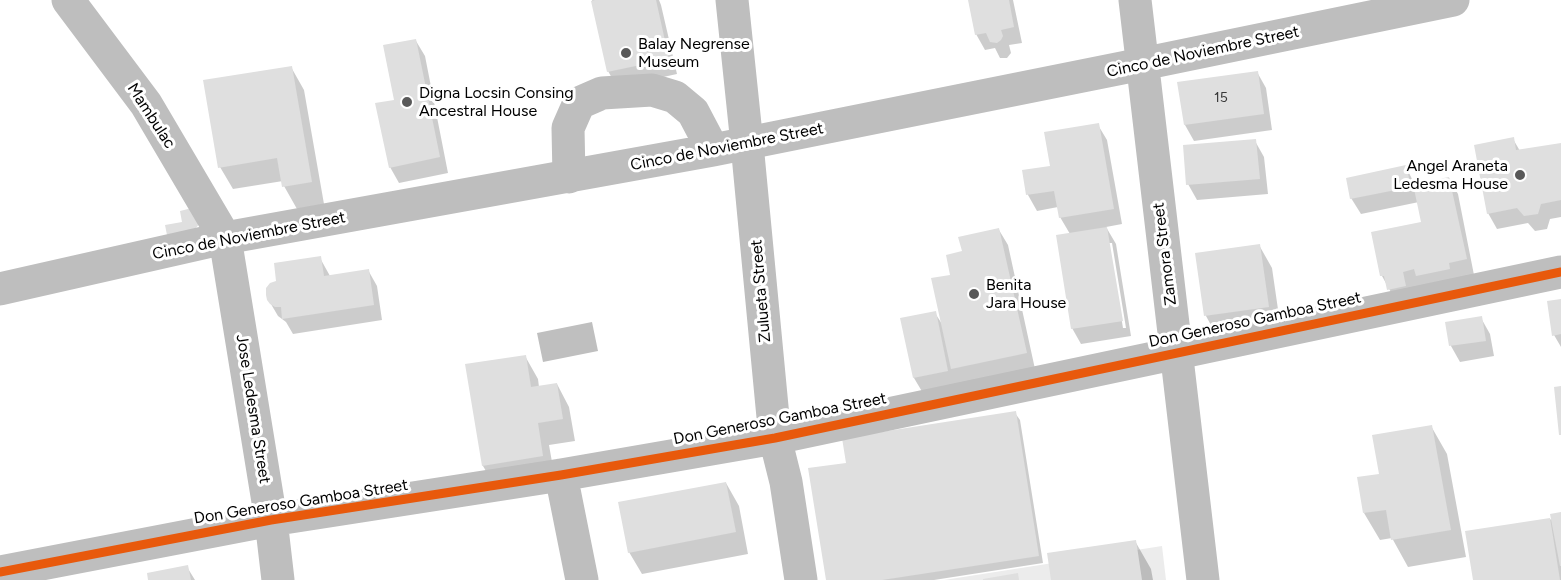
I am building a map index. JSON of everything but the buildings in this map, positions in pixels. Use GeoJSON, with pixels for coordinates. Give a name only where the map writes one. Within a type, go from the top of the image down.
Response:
{"type":"FeatureCollection","features":[{"type":"Feature","properties":{"kind":"street","name":"Mambulac"},"geometry":{"type":"LineString","coordinates":[[68,0],[146,104],[225,238]]}},
{"type":"Feature","properties":{"kind":"street","name":"Zulueta Street"},"geometry":{"type":"LineString","coordinates":[[732,0],[775,438],[786,482],[801,580]]}},
{"type":"Feature","properties":{"kind":"street","name":"Zamora Street"},"geometry":{"type":"LineString","coordinates":[[1135,0],[1203,580]]}},
{"type":"Feature","properties":{"kind":"street","name":"Cinco de Noviembre Street"},"geometry":{"type":"LineString","coordinates":[[0,289],[225,238],[747,144],[1453,0]]}},
{"type":"Feature","properties":{"kind":"street"},"geometry":{"type":"LineString","coordinates":[[569,177],[568,128],[579,103],[602,93],[652,90],[675,97],[693,112],[713,150]]}},
{"type":"Feature","properties":{"kind":"street","name":"Jose Ledesma Street"},"geometry":{"type":"LineString","coordinates":[[225,238],[271,520],[278,580]]}},
{"type":"Feature","properties":{"kind":"street","name":"Don Generoso Gamboa Street"},"geometry":{"type":"LineString","coordinates":[[0,572],[271,520],[561,476],[775,438],[1561,272]]}},
{"type":"Feature","properties":{"kind":"street"},"geometry":{"type":"LineString","coordinates":[[561,476],[582,580]]}},
{"type":"Feature","properties":{"kind":"shaded area"},"geometry":{"type":"Polygon","coordinates":[[[592,322],[598,351],[543,362],[537,333],[592,322]]]}},
{"type":"Feature","properties":{"kind":"shaded area"},"geometry":{"type":"Polygon","coordinates":[[[1162,546],[1166,580],[944,580],[1162,546]]]}},
{"type":"Feature","properties":{"kind":"cycle path"},"geometry":{"type":"LineString","coordinates":[[0,572],[271,520],[561,475],[775,438],[1561,272]]}},
{"type":"Feature","properties":{"kind":"place","name":"Balay Negrense Museum"},"geometry":{"type":"Point","coordinates":[626,53]}},
{"type":"Feature","properties":{"kind":"place","name":"Digna Locsin Consing Ancestral House"},"geometry":{"type":"Point","coordinates":[407,102]}},
{"type":"Feature","properties":{"kind":"place","name":"Angel Araneta Ledesma House"},"geometry":{"type":"Point","coordinates":[1520,175]}},
{"type":"Feature","properties":{"kind":"place","name":"Benita Jara House"},"geometry":{"type":"Point","coordinates":[974,294]}}]}
